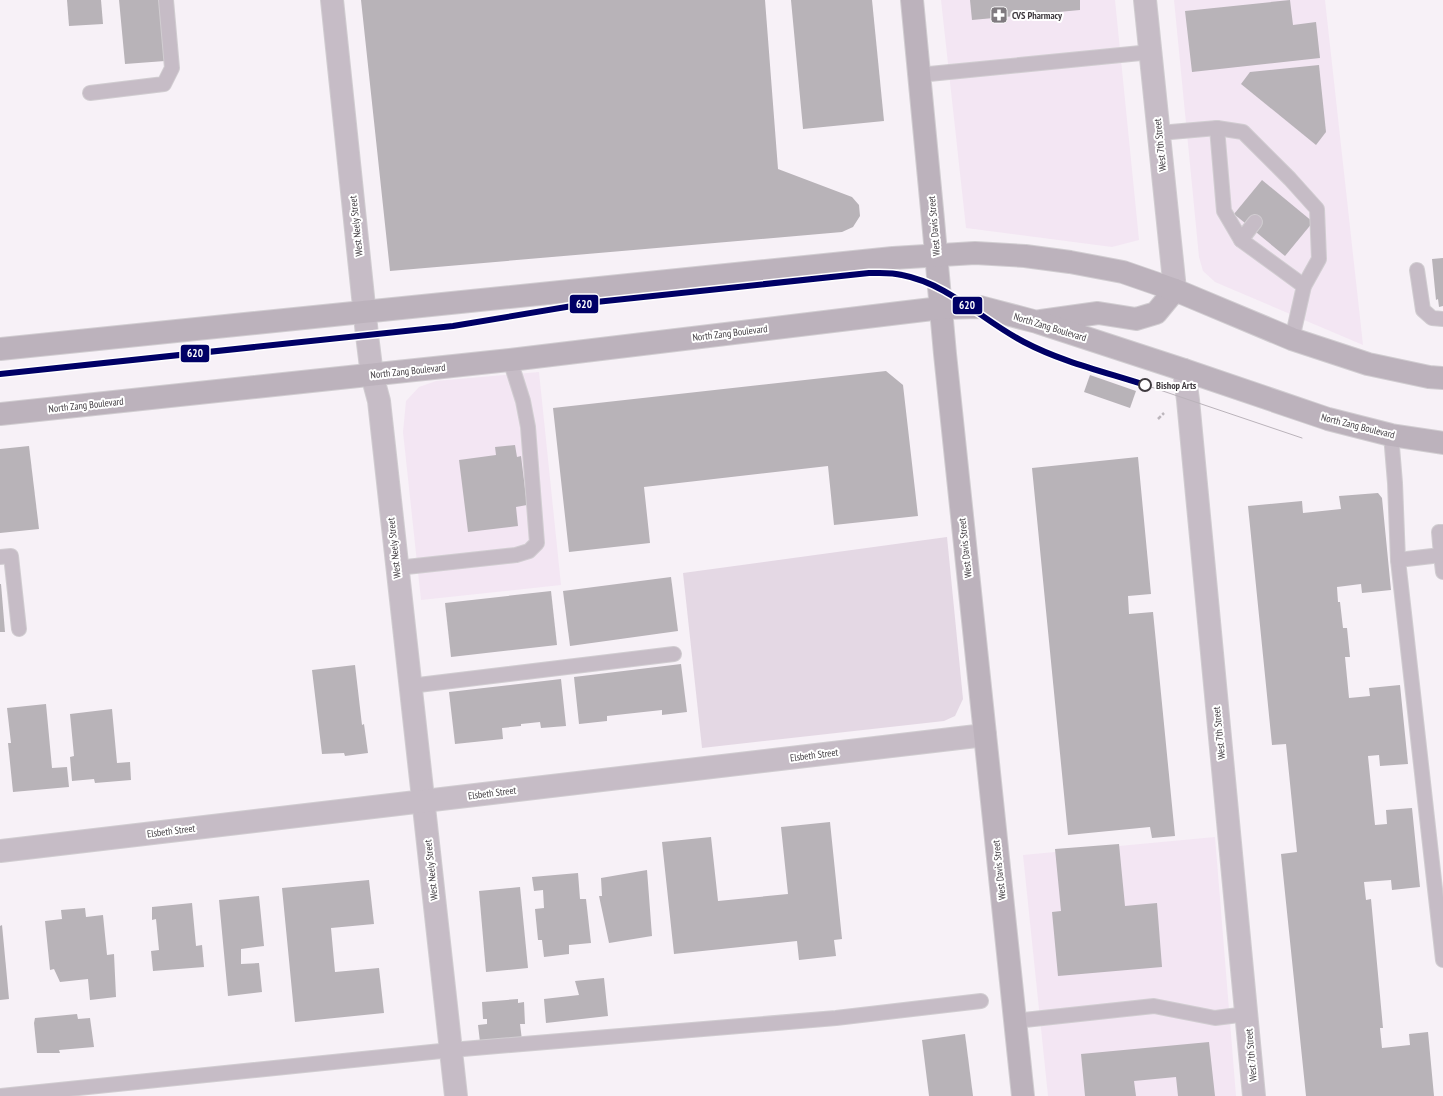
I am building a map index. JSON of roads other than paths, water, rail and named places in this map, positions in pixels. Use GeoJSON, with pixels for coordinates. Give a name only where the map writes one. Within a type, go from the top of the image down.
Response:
{"type":"FeatureCollection","features":[{"type":"Feature","properties":{"kind":"main road","name":"West Davis Street"},"geometry":{"type":"LineString","coordinates":[[912,0],[941,308],[1023,1096]]}},
{"type":"Feature","properties":{"kind":"main road"},"geometry":{"type":"LineString","coordinates":[[0,349],[893,258],[975,253],[1025,256],[1070,262],[1124,272],[1175,290],[1292,339],[1368,364],[1429,377],[1443,378]]}},
{"type":"Feature","properties":{"kind":"main road"},"geometry":{"type":"LineString","coordinates":[[1037,322],[1098,313],[1136,319],[1156,313],[1175,290]]}},
{"type":"Feature","properties":{"kind":"main road","name":"North Zang Boulevard"},"geometry":{"type":"LineString","coordinates":[[0,414],[510,360],[941,308],[980,307],[1037,322],[1328,419],[1391,435],[1443,443]]}},
{"type":"Feature","properties":{"kind":"street","name":"West Neely Street"},"geometry":{"type":"LineString","coordinates":[[332,0],[372,375],[379,401],[396,568],[456,1096]]}},
{"type":"Feature","properties":{"kind":"street","name":"West 7th Street"},"geometry":{"type":"LineString","coordinates":[[1145,0],[1175,290]]}},
{"type":"Feature","properties":{"kind":"street","name":"West 7th Street"},"geometry":{"type":"LineString","coordinates":[[1184,370],[1254,1096]]}},
{"type":"Feature","properties":{"kind":"street","name":"Elsbeth Street"},"geometry":{"type":"LineString","coordinates":[[0,851],[985,735]]}},
{"type":"Feature","properties":{"kind":"lane"},"geometry":{"type":"LineString","coordinates":[[90,93],[164,84],[172,68],[166,0]]}},
{"type":"Feature","properties":{"kind":"lane"},"geometry":{"type":"LineString","coordinates":[[919,75],[1151,52]]}},
{"type":"Feature","properties":{"kind":"lane"},"geometry":{"type":"LineString","coordinates":[[1159,133],[1217,128],[1243,132],[1287,182],[1317,209],[1318,259],[1304,286],[1292,339]]}},
{"type":"Feature","properties":{"kind":"lane"},"geometry":{"type":"LineString","coordinates":[[1217,128],[1224,210],[1241,240],[1304,286]]}},
{"type":"Feature","properties":{"kind":"lane"},"geometry":{"type":"LineString","coordinates":[[1241,240],[1255,222]]}},
{"type":"Feature","properties":{"kind":"lane"},"geometry":{"type":"LineString","coordinates":[[1417,270],[1423,310],[1432,318],[1443,319]]}},
{"type":"Feature","properties":{"kind":"lane"},"geometry":{"type":"LineString","coordinates":[[396,568],[516,555],[529,551],[537,542],[528,427],[523,401],[510,360]]}},
{"type":"Feature","properties":{"kind":"lane"},"geometry":{"type":"LineString","coordinates":[[1391,435],[1395,483],[1398,560],[1443,951]]}},
{"type":"Feature","properties":{"kind":"lane"},"geometry":{"type":"LineString","coordinates":[[1443,532],[1439,532],[1443,572]]}},
{"type":"Feature","properties":{"kind":"lane"},"geometry":{"type":"LineString","coordinates":[[1398,560],[1441,555]]}},
{"type":"Feature","properties":{"kind":"lane"},"geometry":{"type":"LineString","coordinates":[[0,557],[11,556],[19,629]]}},
{"type":"Feature","properties":{"kind":"lane"},"geometry":{"type":"LineString","coordinates":[[410,686],[674,654]]}},
{"type":"Feature","properties":{"kind":"lane"},"geometry":{"type":"LineString","coordinates":[[0,1096],[451,1050],[836,1018],[981,1001]]}},
{"type":"Feature","properties":{"kind":"lane"},"geometry":{"type":"LineString","coordinates":[[1015,1021],[1154,1006],[1215,1018],[1247,1014]]}},
{"type":"Feature","properties":{"kind":"tram line"},"geometry":{"type":"LineString","coordinates":[[1145,385],[1302,438]]}},
{"type":"Feature","properties":{"kind":"place","name":"CVS Pharmacy"},"geometry":{"type":"Point","coordinates":[999,15]}},
{"type":"Feature","properties":{"kind":"place","name":"Bishop Arts"},"geometry":{"type":"Point","coordinates":[1145,385]}}]}
